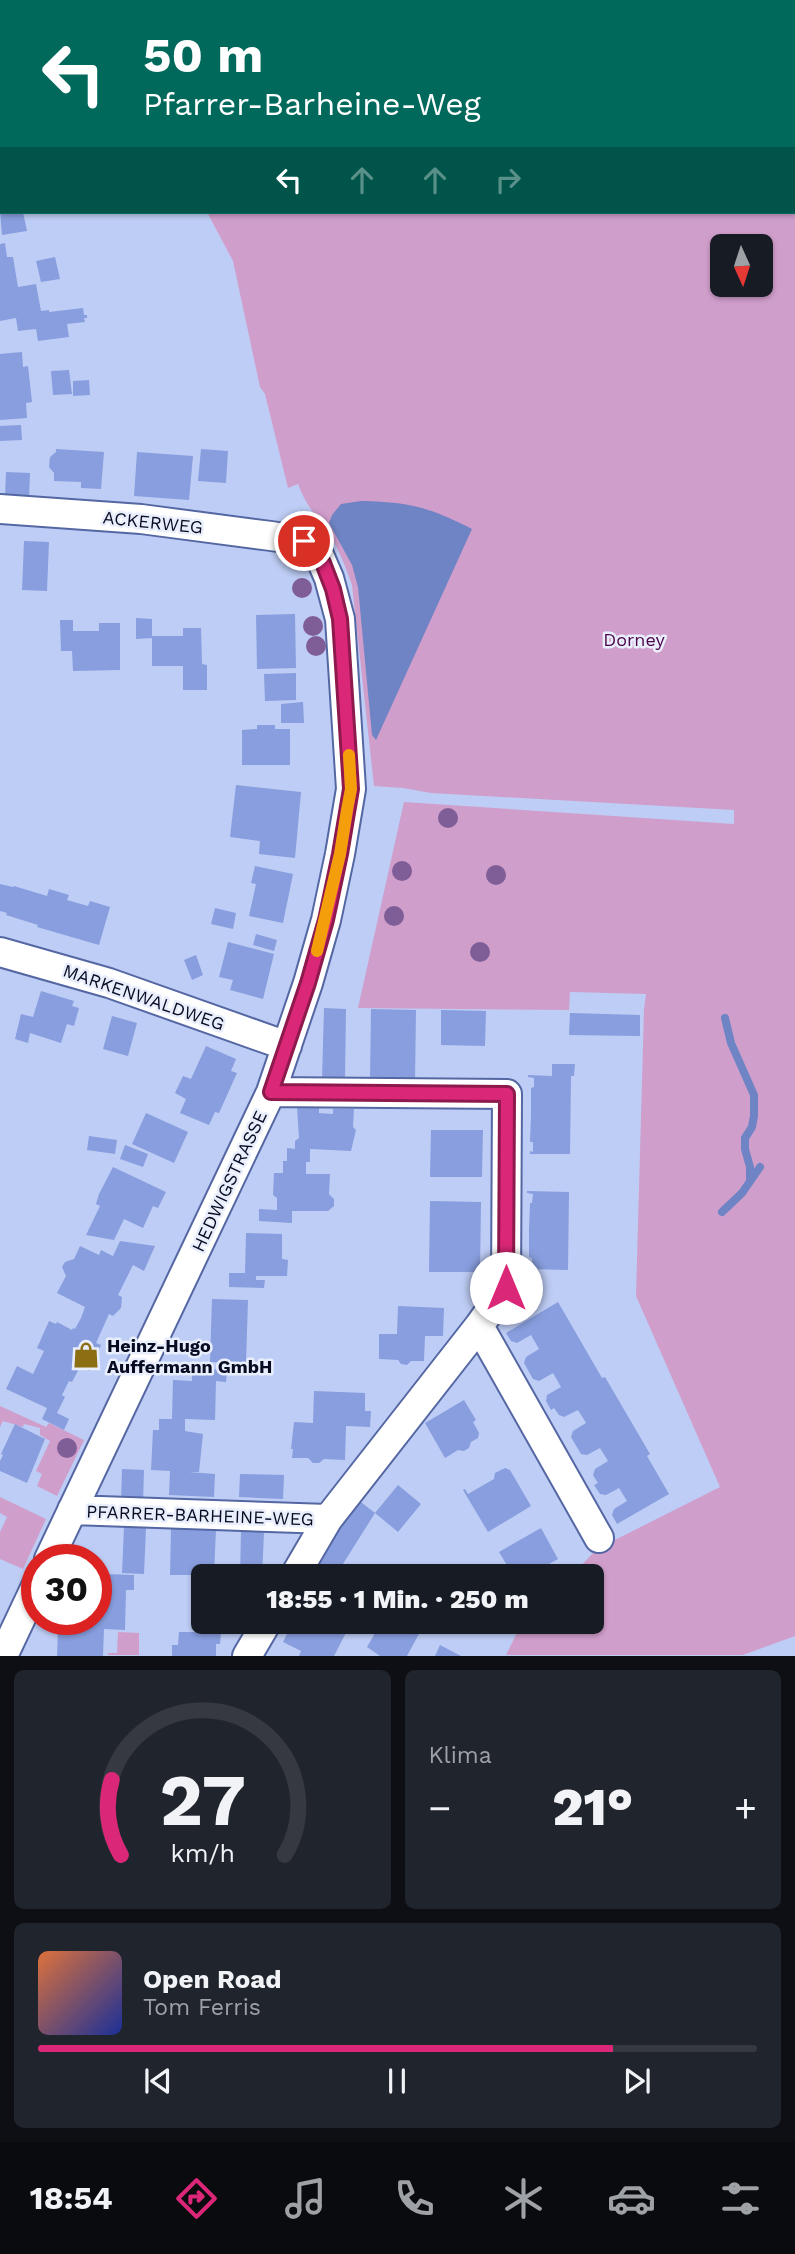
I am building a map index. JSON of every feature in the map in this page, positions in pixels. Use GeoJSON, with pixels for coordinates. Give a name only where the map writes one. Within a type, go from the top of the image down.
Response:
{"type":"FeatureCollection","features":[{"type":"Feature","properties":{"kind":"street","name":"ACKERWEG"},"geometry":{"type":"LineString","coordinates":[[0,509],[141,519],[304,541]]}},
{"type":"Feature","properties":{"kind":"street","name":"HEDWIGSTRASSE"},"geometry":{"type":"LineString","coordinates":[[56,1544],[271,1092],[326,920],[351,789],[340,619],[323,563],[314,548],[304,541]]}},
{"type":"Feature","properties":{"kind":"street","name":"MARKENWALDWEG"},"geometry":{"type":"LineString","coordinates":[[0,952],[109,983],[287,1046]]}},
{"type":"Feature","properties":{"kind":"street","name":"PFARRER-BARHEINE-WEG"},"geometry":{"type":"LineString","coordinates":[[271,1092],[507,1094],[506,1288],[328,1519],[302,1564]]}},
{"type":"Feature","properties":{"kind":"street"},"geometry":{"type":"LineString","coordinates":[[479,1326],[599,1538]]}},
{"type":"Feature","properties":{"kind":"street","name":"PFARRER-BARHEINE-WEG"},"geometry":{"type":"LineString","coordinates":[[72,1510],[328,1519]]}},
{"type":"Feature","properties":{"kind":"street"},"geometry":{"type":"LineString","coordinates":[[3,1656],[21,1618]]}},
{"type":"Feature","properties":{"kind":"street"},"geometry":{"type":"LineString","coordinates":[[247,1656],[260,1634]]}},
{"type":"Feature","properties":{"kind":"green space","name":"Dorney"},"geometry":{"type":"Polygon","coordinates":[[[208,214],[795,214],[795,1636],[743,1655],[506,1655],[516,1634],[604,1634],[604,1564],[583,1564],[597,1549],[720,1487],[636,1296],[646,994],[570,992],[569,1010],[358,1008],[404,802],[734,824],[734,810],[431,793],[374,786],[352,585],[334,542],[310,508],[298,484],[288,488],[265,394],[260,387],[233,261],[208,214]]]}},
{"type":"Feature","properties":{"kind":"green space"},"geometry":{"type":"Polygon","coordinates":[[[0,1406],[46,1427],[49,1423],[84,1440],[57,1496],[37,1486],[42,1474],[36,1471],[50,1441],[40,1435],[40,1428],[24,1424],[23,1427],[3,1421],[0,1427],[0,1406]]]}},
{"type":"Feature","properties":{"kind":"green space"},"geometry":{"type":"Polygon","coordinates":[[[0,1497],[46,1519],[34,1544],[21,1544],[21,1568],[0,1559],[0,1532],[7,1517],[0,1513],[0,1497]]]}},
{"type":"Feature","properties":{"kind":"green space"},"geometry":{"type":"Polygon","coordinates":[[[118,1632],[139,1633],[139,1655],[108,1655],[117,1653],[118,1632]]]}},
{"type":"Feature","properties":{"kind":"water"},"geometry":{"type":"Polygon","coordinates":[[[361,501],[418,507],[472,529],[376,740],[372,735],[358,587],[352,565],[329,523],[341,504],[361,501]]]}},
{"type":"Feature","properties":{"kind":"building"},"geometry":{"type":"Polygon","coordinates":[[[0,214],[23,214],[27,231],[2,235],[0,214]]]}},
{"type":"Feature","properties":{"kind":"building"},"geometry":{"type":"Polygon","coordinates":[[[5,243],[7,257],[13,257],[18,287],[36,284],[41,311],[83,308],[87,318],[84,318],[85,322],[67,324],[69,337],[38,341],[36,329],[18,331],[16,318],[0,321],[0,244],[5,243]]]}},
{"type":"Feature","properties":{"kind":"building"},"geometry":{"type":"Polygon","coordinates":[[[55,257],[60,279],[41,282],[36,261],[55,257]]]}},
{"type":"Feature","properties":{"kind":"building"},"geometry":{"type":"Polygon","coordinates":[[[22,352],[23,367],[28,366],[32,402],[26,403],[27,418],[0,420],[0,354],[22,352]]]}},
{"type":"Feature","properties":{"kind":"building"},"geometry":{"type":"Polygon","coordinates":[[[69,370],[72,394],[53,395],[51,371],[69,370]]]}},
{"type":"Feature","properties":{"kind":"building"},"geometry":{"type":"Polygon","coordinates":[[[89,380],[90,395],[73,396],[73,381],[89,380]]]}},
{"type":"Feature","properties":{"kind":"building"},"geometry":{"type":"Polygon","coordinates":[[[21,425],[22,440],[0,441],[0,426],[21,425]]]}},
{"type":"Feature","properties":{"kind":"building"},"geometry":{"type":"Polygon","coordinates":[[[56,449],[104,452],[101,489],[81,488],[81,482],[54,481],[54,473],[49,467],[50,457],[56,449]]]}},
{"type":"Feature","properties":{"kind":"building"},"geometry":{"type":"Polygon","coordinates":[[[201,449],[228,451],[226,483],[198,481],[201,449]]]}},
{"type":"Feature","properties":{"kind":"building"},"geometry":{"type":"Polygon","coordinates":[[[137,452],[193,456],[189,500],[134,496],[137,452]]]}},
{"type":"Feature","properties":{"kind":"building"},"geometry":{"type":"Polygon","coordinates":[[[6,472],[30,473],[29,499],[5,498],[6,472]]]}},
{"type":"Feature","properties":{"kind":"building"},"geometry":{"type":"Polygon","coordinates":[[[24,541],[49,542],[47,591],[22,590],[24,541]]]}},
{"type":"Feature","properties":{"kind":"building"},"geometry":{"type":"Polygon","coordinates":[[[295,614],[296,668],[257,669],[256,615],[295,614]]]}},
{"type":"Feature","properties":{"kind":"building"},"geometry":{"type":"Polygon","coordinates":[[[136,618],[152,619],[152,638],[136,639],[136,618]]]}},
{"type":"Feature","properties":{"kind":"building"},"geometry":{"type":"Polygon","coordinates":[[[60,620],[73,620],[73,631],[99,631],[99,623],[120,623],[120,670],[73,671],[72,651],[61,651],[60,620]]]}},
{"type":"Feature","properties":{"kind":"building"},"geometry":{"type":"Polygon","coordinates":[[[183,628],[201,628],[202,664],[207,665],[207,690],[183,690],[183,666],[152,666],[152,636],[183,636],[183,628]]]}},
{"type":"Feature","properties":{"kind":"building"},"geometry":{"type":"Polygon","coordinates":[[[296,673],[296,700],[265,701],[264,674],[296,673]]]}},
{"type":"Feature","properties":{"kind":"building"},"geometry":{"type":"Polygon","coordinates":[[[303,702],[304,723],[281,723],[281,704],[303,702]]]}},
{"type":"Feature","properties":{"kind":"building"},"geometry":{"type":"Polygon","coordinates":[[[257,725],[275,725],[275,729],[290,729],[290,765],[242,765],[242,730],[257,729],[257,725]]]}},
{"type":"Feature","properties":{"kind":"building"},"geometry":{"type":"Polygon","coordinates":[[[236,785],[301,792],[295,858],[259,854],[260,841],[230,837],[236,785]]]}},
{"type":"Feature","properties":{"kind":"building"},"geometry":{"type":"Polygon","coordinates":[[[255,866],[293,874],[283,923],[249,916],[256,884],[251,883],[255,866]]]}},
{"type":"Feature","properties":{"kind":"building"},"geometry":{"type":"Polygon","coordinates":[[[0,884],[47,896],[49,889],[69,895],[67,900],[88,906],[90,901],[110,907],[99,945],[6,915],[7,913],[0,911],[0,884]]]}},
{"type":"Feature","properties":{"kind":"building"},"geometry":{"type":"Polygon","coordinates":[[[215,908],[236,913],[233,929],[211,924],[215,908]]]}},
{"type":"Feature","properties":{"kind":"building"},"geometry":{"type":"Polygon","coordinates":[[[256,934],[277,940],[274,951],[253,945],[256,934]]]}},
{"type":"Feature","properties":{"kind":"building"},"geometry":{"type":"Polygon","coordinates":[[[228,942],[274,954],[263,999],[230,990],[233,980],[219,977],[228,942]]]}},
{"type":"Feature","properties":{"kind":"building"},"geometry":{"type":"Polygon","coordinates":[[[196,955],[203,975],[192,980],[184,960],[196,955]]]}},
{"type":"Feature","properties":{"kind":"building"},"geometry":{"type":"Polygon","coordinates":[[[41,991],[74,1001],[72,1006],[79,1008],[74,1026],[67,1024],[61,1043],[30,1033],[28,1043],[15,1039],[21,1014],[33,1017],[41,991]]]}},
{"type":"Feature","properties":{"kind":"building"},"geometry":{"type":"Polygon","coordinates":[[[324,1008],[346,1009],[345,1080],[322,1080],[324,1008]]]}},
{"type":"Feature","properties":{"kind":"building"},"geometry":{"type":"Polygon","coordinates":[[[371,1009],[416,1010],[415,1081],[370,1080],[371,1009]]]}},
{"type":"Feature","properties":{"kind":"building"},"geometry":{"type":"Polygon","coordinates":[[[441,1010],[486,1011],[485,1046],[441,1045],[441,1010]]]}},
{"type":"Feature","properties":{"kind":"building"},"geometry":{"type":"Polygon","coordinates":[[[570,1013],[640,1015],[640,1036],[569,1035],[570,1013]]]}},
{"type":"Feature","properties":{"kind":"building"},"geometry":{"type":"Polygon","coordinates":[[[112,1016],[137,1023],[128,1056],[103,1049],[112,1016]]]}},
{"type":"Feature","properties":{"kind":"building"},"geometry":{"type":"Polygon","coordinates":[[[206,1046],[236,1059],[231,1071],[237,1073],[219,1113],[215,1112],[209,1125],[180,1113],[186,1099],[175,1093],[183,1076],[191,1079],[206,1046]]]}},
{"type":"Feature","properties":{"kind":"building"},"geometry":{"type":"Polygon","coordinates":[[[552,1064],[575,1064],[574,1076],[571,1076],[570,1154],[530,1154],[530,1151],[533,1152],[533,1142],[530,1142],[531,1088],[534,1087],[534,1078],[528,1075],[552,1076],[552,1064]]]}},
{"type":"Feature","properties":{"kind":"building"},"geometry":{"type":"Polygon","coordinates":[[[297,1107],[319,1108],[319,1113],[333,1114],[333,1109],[354,1109],[353,1127],[356,1130],[351,1151],[310,1149],[310,1162],[306,1162],[306,1174],[330,1174],[329,1194],[334,1199],[334,1206],[328,1211],[292,1211],[292,1223],[259,1221],[259,1209],[277,1210],[277,1198],[273,1195],[274,1173],[283,1173],[287,1148],[295,1149],[295,1141],[299,1138],[297,1107]]]}},
{"type":"Feature","properties":{"kind":"building"},"geometry":{"type":"Polygon","coordinates":[[[146,1113],[188,1132],[174,1163],[132,1144],[146,1113]]]}},
{"type":"Feature","properties":{"kind":"building"},"geometry":{"type":"Polygon","coordinates":[[[431,1130],[483,1130],[482,1177],[430,1177],[431,1130]]]}},
{"type":"Feature","properties":{"kind":"building"},"geometry":{"type":"Polygon","coordinates":[[[89,1136],[117,1140],[115,1154],[87,1150],[89,1136]]]}},
{"type":"Feature","properties":{"kind":"building"},"geometry":{"type":"Polygon","coordinates":[[[125,1145],[148,1154],[143,1167],[120,1159],[125,1145]]]}},
{"type":"Feature","properties":{"kind":"building"},"geometry":{"type":"Polygon","coordinates":[[[113,1167],[166,1192],[158,1208],[153,1206],[143,1228],[124,1219],[114,1240],[86,1235],[100,1206],[96,1204],[99,1194],[113,1167]]]}},
{"type":"Feature","properties":{"kind":"building"},"geometry":{"type":"Polygon","coordinates":[[[527,1191],[569,1192],[568,1270],[526,1269],[532,1267],[532,1258],[529,1257],[529,1230],[533,1194],[527,1191]]]}},
{"type":"Feature","properties":{"kind":"building"},"geometry":{"type":"Polygon","coordinates":[[[430,1201],[481,1202],[480,1272],[429,1272],[430,1201]]]}},
{"type":"Feature","properties":{"kind":"building"},"geometry":{"type":"Polygon","coordinates":[[[246,1233],[282,1234],[282,1259],[288,1260],[287,1276],[256,1276],[256,1280],[265,1280],[264,1288],[229,1287],[229,1273],[245,1273],[246,1233]]]}},
{"type":"Feature","properties":{"kind":"building"},"geometry":{"type":"Polygon","coordinates":[[[120,1241],[155,1246],[144,1271],[133,1265],[118,1295],[122,1297],[121,1308],[113,1316],[109,1314],[96,1343],[101,1345],[89,1371],[80,1367],[62,1395],[65,1397],[57,1413],[69,1419],[64,1430],[42,1419],[47,1408],[6,1389],[17,1366],[33,1374],[44,1351],[37,1348],[49,1321],[72,1330],[81,1318],[85,1307],[57,1293],[66,1276],[62,1267],[65,1262],[74,1259],[80,1246],[99,1255],[101,1250],[113,1256],[120,1241]]]}},
{"type":"Feature","properties":{"kind":"building"},"geometry":{"type":"Polygon","coordinates":[[[212,1299],[248,1300],[246,1363],[210,1362],[212,1299]]]}},
{"type":"Feature","properties":{"kind":"building"},"geometry":{"type":"Polygon","coordinates":[[[558,1302],[650,1454],[647,1456],[669,1494],[617,1524],[612,1515],[614,1509],[627,1501],[619,1488],[606,1495],[600,1494],[594,1485],[598,1483],[593,1475],[595,1469],[608,1461],[600,1448],[587,1455],[581,1454],[571,1437],[573,1431],[586,1423],[578,1410],[564,1417],[554,1408],[551,1410],[546,1401],[547,1395],[561,1387],[553,1373],[539,1381],[533,1379],[524,1363],[526,1357],[539,1349],[531,1335],[517,1343],[511,1341],[506,1333],[558,1302]]]}},
{"type":"Feature","properties":{"kind":"building"},"geometry":{"type":"Polygon","coordinates":[[[398,1306],[444,1308],[443,1336],[425,1336],[424,1361],[411,1361],[407,1365],[398,1360],[379,1359],[379,1334],[397,1334],[398,1306]]]}},
{"type":"Feature","properties":{"kind":"building"},"geometry":{"type":"Polygon","coordinates":[[[192,1368],[227,1370],[226,1382],[216,1381],[215,1420],[185,1419],[185,1431],[203,1434],[199,1472],[189,1472],[215,1474],[214,1497],[169,1495],[170,1471],[151,1470],[153,1430],[159,1430],[159,1419],[172,1419],[173,1380],[192,1381],[192,1368]]]}},
{"type":"Feature","properties":{"kind":"building"},"geometry":{"type":"Polygon","coordinates":[[[314,1391],[365,1393],[365,1411],[371,1411],[370,1427],[346,1426],[345,1460],[324,1459],[313,1463],[308,1458],[292,1458],[294,1422],[313,1423],[314,1391]]]}},
{"type":"Feature","properties":{"kind":"building"},"geometry":{"type":"Polygon","coordinates":[[[464,1400],[476,1420],[473,1422],[479,1433],[478,1438],[471,1442],[469,1448],[458,1450],[445,1458],[425,1423],[464,1400]]]}},
{"type":"Feature","properties":{"kind":"building"},"geometry":{"type":"Polygon","coordinates":[[[15,1424],[45,1439],[27,1483],[0,1471],[1,1454],[15,1424]]]}},
{"type":"Feature","properties":{"kind":"building"},"geometry":{"type":"Polygon","coordinates":[[[505,1468],[510,1470],[531,1506],[488,1532],[463,1490],[468,1494],[494,1479],[495,1473],[505,1468]]]}},
{"type":"Feature","properties":{"kind":"building"},"geometry":{"type":"Polygon","coordinates":[[[122,1469],[144,1470],[143,1504],[121,1503],[122,1469]]]}},
{"type":"Feature","properties":{"kind":"building"},"geometry":{"type":"Polygon","coordinates":[[[240,1474],[284,1475],[283,1499],[239,1497],[240,1474]]]}},
{"type":"Feature","properties":{"kind":"building"},"geometry":{"type":"Polygon","coordinates":[[[398,1485],[421,1504],[398,1532],[375,1513],[398,1485]]]}},
{"type":"Feature","properties":{"kind":"building"},"geometry":{"type":"Polygon","coordinates":[[[357,1499],[375,1513],[343,1564],[316,1562],[357,1499]]]}},
{"type":"Feature","properties":{"kind":"building"},"geometry":{"type":"Polygon","coordinates":[[[124,1527],[146,1528],[144,1574],[122,1573],[124,1527]]]}},
{"type":"Feature","properties":{"kind":"building"},"geometry":{"type":"Polygon","coordinates":[[[171,1527],[216,1529],[214,1564],[191,1564],[191,1575],[170,1575],[171,1527]]]}},
{"type":"Feature","properties":{"kind":"building"},"geometry":{"type":"Polygon","coordinates":[[[541,1528],[558,1559],[549,1564],[506,1564],[499,1552],[541,1528]]]}},
{"type":"Feature","properties":{"kind":"building"},"geometry":{"type":"Polygon","coordinates":[[[241,1531],[264,1532],[263,1564],[240,1564],[241,1531]]]}},
{"type":"Feature","properties":{"kind":"building"},"geometry":{"type":"Polygon","coordinates":[[[112,1574],[134,1575],[134,1590],[126,1590],[125,1630],[112,1629],[112,1574]]]}},
{"type":"Feature","properties":{"kind":"building"},"geometry":{"type":"Polygon","coordinates":[[[179,1632],[221,1634],[220,1644],[216,1644],[216,1656],[172,1656],[172,1645],[178,1645],[179,1632]]]}},
{"type":"Feature","properties":{"kind":"building"},"geometry":{"type":"Polygon","coordinates":[[[287,1634],[345,1634],[334,1656],[299,1656],[301,1651],[283,1642],[287,1634]]]}},
{"type":"Feature","properties":{"kind":"building"},"geometry":{"type":"Polygon","coordinates":[[[419,1634],[407,1656],[380,1656],[367,1647],[374,1635],[419,1634]]]}},
{"type":"Feature","properties":{"kind":"building"},"geometry":{"type":"Polygon","coordinates":[[[58,1635],[104,1635],[103,1656],[57,1656],[58,1635]]]}},
{"type":"Feature","properties":{"kind":"building"},"geometry":{"type":"Polygon","coordinates":[[[440,1645],[461,1656],[435,1656],[440,1645]]]}},
{"type":"Feature","properties":{"kind":"waterway"},"geometry":{"type":"LineString","coordinates":[[725,1018],[731,1043],[754,1095],[752,1127],[745,1138],[750,1181]]}},
{"type":"Feature","properties":{"kind":"waterway"},"geometry":{"type":"LineString","coordinates":[[722,1212],[742,1193],[760,1167]]}},
{"type":"Feature","properties":{"kind":"slow traffic"},"geometry":{"type":"LineString","coordinates":[[317,951],[340,854],[351,789],[349,755]]}},
{"type":"Feature","properties":{"kind":"place","name":"Heinz-Hugo Auffermann GmbH"},"geometry":{"type":"Point","coordinates":[86,1355]}},
{"type":"Feature","properties":{"kind":"route"},"geometry":{"type":"LineString","coordinates":[[304,541],[314,548],[323,563],[340,619],[351,789],[326,920],[271,1092],[507,1094],[506,1288]]}}]}
